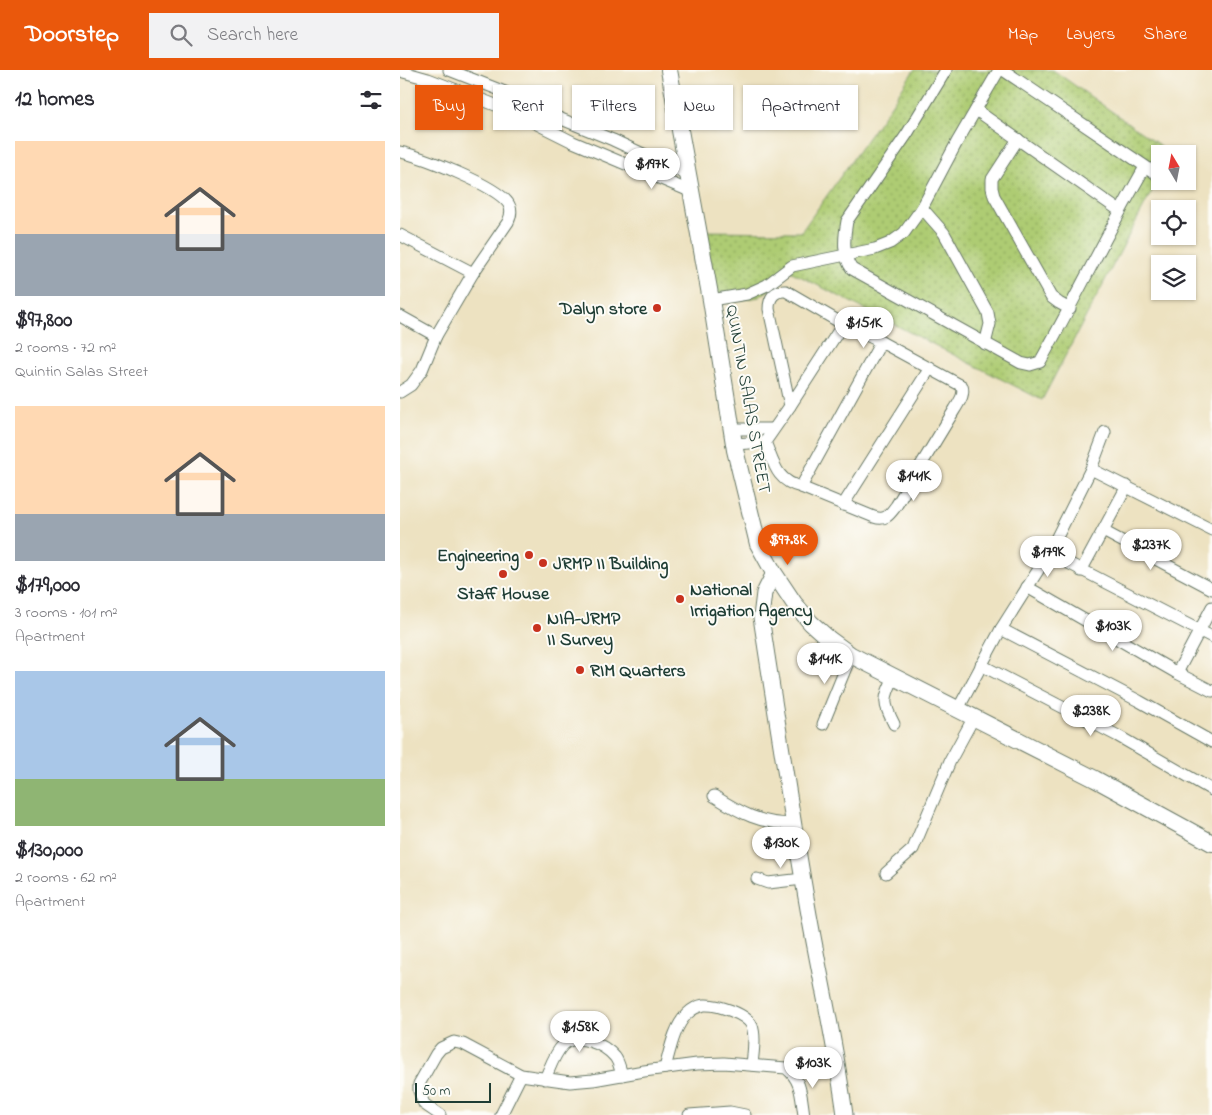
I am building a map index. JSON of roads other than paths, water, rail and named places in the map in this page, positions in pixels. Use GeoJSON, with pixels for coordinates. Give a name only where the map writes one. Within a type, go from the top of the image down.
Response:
{"type":"FeatureCollection","features":[{"type":"Feature","properties":{"kind":"main road","name":"QUINTIN SALAS STREET"},"geometry":{"type":"LineString","coordinates":[[669,70],[711,300],[733,436],[750,515],[758,544],[794,603],[811,623],[851,655],[1095,779],[1211,841]]}},
{"type":"Feature","properties":{"kind":"street"},"geometry":{"type":"LineString","coordinates":[[449,70],[505,92],[544,112],[613,140],[688,175]]}},
{"type":"Feature","properties":{"kind":"street"},"geometry":{"type":"LineString","coordinates":[[946,70],[907,134],[847,222],[844,234],[847,262],[852,269],[1021,363],[1030,365],[1040,362],[1145,167]]}},
{"type":"Feature","properties":{"kind":"street"},"geometry":{"type":"LineString","coordinates":[[711,300],[753,292],[767,285],[792,266],[875,249],[890,243],[904,233],[922,208],[998,70]]}},
{"type":"Feature","properties":{"kind":"street"},"geometry":{"type":"LineString","coordinates":[[1004,70],[1151,171]]}},
{"type":"Feature","properties":{"kind":"street"},"geometry":{"type":"LineString","coordinates":[[400,71],[428,79],[511,111],[573,142],[692,192]]}},
{"type":"Feature","properties":{"kind":"street"},"geometry":{"type":"LineString","coordinates":[[976,110],[1120,211]]}},
{"type":"Feature","properties":{"kind":"street"},"geometry":{"type":"LineString","coordinates":[[1018,139],[992,179],[994,196],[1052,297],[1070,309]]}},
{"type":"Feature","properties":{"kind":"street"},"geometry":{"type":"LineString","coordinates":[[606,156],[613,140]]}},
{"type":"Feature","properties":{"kind":"street"},"geometry":{"type":"LineString","coordinates":[[400,152],[433,162],[470,178],[504,200],[511,209],[508,222],[473,273],[436,336],[422,370],[411,385],[400,392]]}},
{"type":"Feature","properties":{"kind":"street"},"geometry":{"type":"LineString","coordinates":[[922,208],[944,233],[988,313],[990,324],[985,344]]}},
{"type":"Feature","properties":{"kind":"street"},"geometry":{"type":"LineString","coordinates":[[400,235],[473,273]]}},
{"type":"Feature","properties":{"kind":"street"},"geometry":{"type":"LineString","coordinates":[[765,442],[778,473],[784,480],[843,505],[883,519],[896,506],[955,410],[962,394],[962,386],[881,342],[843,324],[786,291],[780,290],[774,293],[771,298],[769,309],[790,406]]}},
{"type":"Feature","properties":{"kind":"street"},"geometry":{"type":"LineString","coordinates":[[400,316],[436,336]]}},
{"type":"Feature","properties":{"kind":"street"},"geometry":{"type":"LineString","coordinates":[[765,442],[843,324]]}},
{"type":"Feature","properties":{"kind":"street"},"geometry":{"type":"LineString","coordinates":[[801,487],[881,342]]}},
{"type":"Feature","properties":{"kind":"street"},"geometry":{"type":"LineString","coordinates":[[843,505],[930,368]]}},
{"type":"Feature","properties":{"kind":"street"},"geometry":{"type":"LineString","coordinates":[[733,436],[773,429]]}},
{"type":"Feature","properties":{"kind":"street"},"geometry":{"type":"LineString","coordinates":[[958,709],[1001,629],[1049,553],[1091,469],[1105,432]]}},
{"type":"Feature","properties":{"kind":"street"},"geometry":{"type":"LineString","coordinates":[[733,436],[765,442]]}},
{"type":"Feature","properties":{"kind":"street"},"geometry":{"type":"LineString","coordinates":[[1091,469],[1212,530]]}},
{"type":"Feature","properties":{"kind":"street"},"geometry":{"type":"LineString","coordinates":[[1081,570],[1127,486]]}},
{"type":"Feature","properties":{"kind":"street"},"geometry":{"type":"LineString","coordinates":[[1103,531],[1212,588]]}},
{"type":"Feature","properties":{"kind":"street"},"geometry":{"type":"LineString","coordinates":[[1049,553],[1212,636]]}},
{"type":"Feature","properties":{"kind":"street"},"geometry":{"type":"LineString","coordinates":[[774,573],[764,593],[761,616],[803,879],[831,1022],[845,1115]]}},
{"type":"Feature","properties":{"kind":"street"},"geometry":{"type":"LineString","coordinates":[[1027,588],[1212,691]]}},
{"type":"Feature","properties":{"kind":"street"},"geometry":{"type":"LineString","coordinates":[[1177,673],[1212,607]]}},
{"type":"Feature","properties":{"kind":"street"},"geometry":{"type":"LineString","coordinates":[[1001,629],[1139,701],[1212,742]]}},
{"type":"Feature","properties":{"kind":"street"},"geometry":{"type":"LineString","coordinates":[[823,724],[851,655]]}},
{"type":"Feature","properties":{"kind":"street"},"geometry":{"type":"LineString","coordinates":[[981,665],[1118,736],[1212,790]]}},
{"type":"Feature","properties":{"kind":"street"},"geometry":{"type":"LineString","coordinates":[[894,677],[885,699],[885,705],[894,724]]}},
{"type":"Feature","properties":{"kind":"street"},"geometry":{"type":"LineString","coordinates":[[886,873],[913,849],[950,761],[974,717]]}},
{"type":"Feature","properties":{"kind":"street"},"geometry":{"type":"LineString","coordinates":[[714,796],[749,816],[776,824],[794,824]]}},
{"type":"Feature","properties":{"kind":"street"},"geometry":{"type":"LineString","coordinates":[[757,879],[773,883],[803,879]]}},
{"type":"Feature","properties":{"kind":"street"},"geometry":{"type":"LineString","coordinates":[[665,1068],[678,1027],[686,1014],[694,1008],[703,1005],[723,1008],[747,1018],[753,1029],[752,1065]]}},
{"type":"Feature","properties":{"kind":"street"},"geometry":{"type":"LineString","coordinates":[[545,1079],[556,1054],[565,1044],[575,1039],[592,1042],[607,1050],[616,1058],[622,1076]]}},
{"type":"Feature","properties":{"kind":"street"},"geometry":{"type":"LineString","coordinates":[[440,1115],[424,1104],[419,1091],[420,1084],[436,1054],[448,1044],[454,1042],[463,1044],[521,1075],[570,1082],[697,1064],[786,1068],[793,1074],[800,1089],[804,1115]]}},
{"type":"Feature","properties":{"kind":"street"},"geometry":{"type":"LineString","coordinates":[[501,1115],[521,1075]]}},
{"type":"Feature","properties":{"kind":"street"},"geometry":{"type":"LineString","coordinates":[[689,1115],[714,1112],[730,1112],[745,1115]]}},
{"type":"Feature","properties":{"kind":"place","name":"Dalyn store"},"geometry":{"type":"Point","coordinates":[657,308]}},
{"type":"Feature","properties":{"kind":"place","name":"Engineering"},"geometry":{"type":"Point","coordinates":[529,555]}},
{"type":"Feature","properties":{"kind":"place","name":"JRMP II Building"},"geometry":{"type":"Point","coordinates":[543,563]}},
{"type":"Feature","properties":{"kind":"place","name":"Staff House"},"geometry":{"type":"Point","coordinates":[503,574]}},
{"type":"Feature","properties":{"kind":"place","name":"National Irrigation Agency"},"geometry":{"type":"Point","coordinates":[680,599]}},
{"type":"Feature","properties":{"kind":"place","name":"NIA-JRMP II Survey"},"geometry":{"type":"Point","coordinates":[537,628]}},
{"type":"Feature","properties":{"kind":"place","name":"RIM Quarters"},"geometry":{"type":"Point","coordinates":[580,670]}}]}
